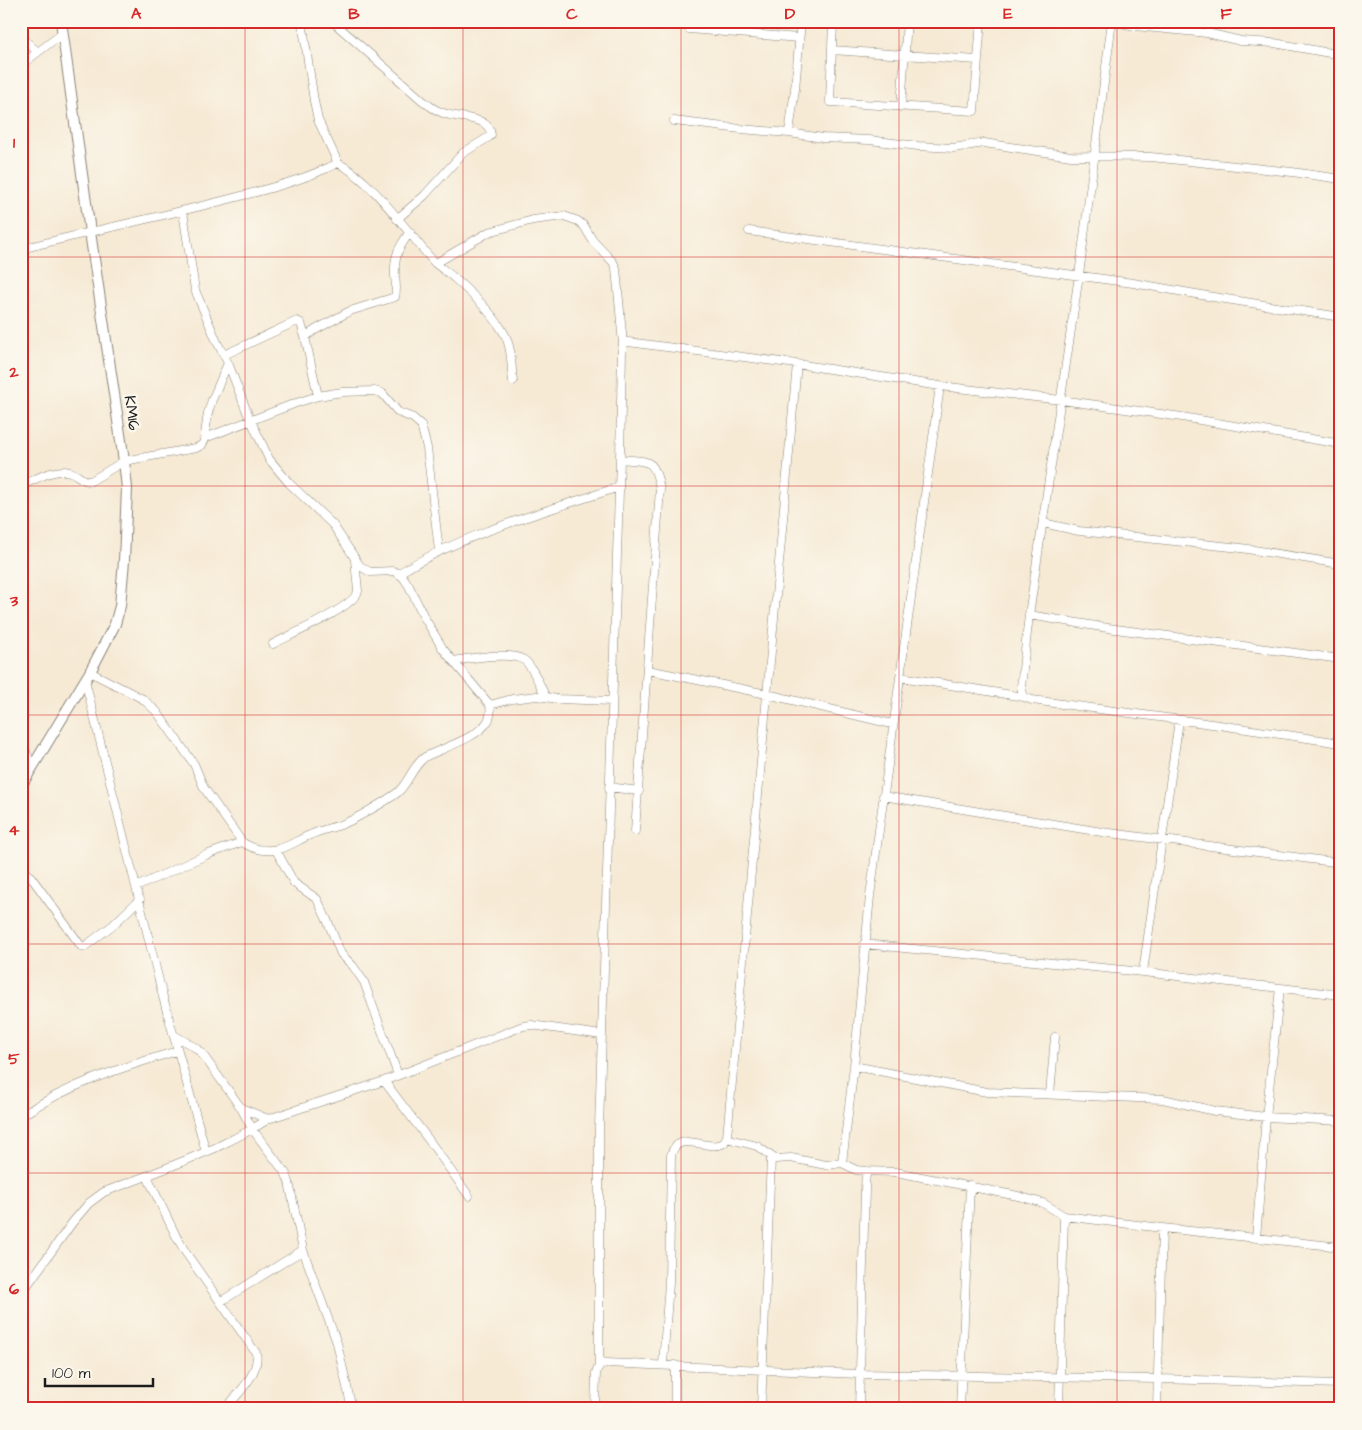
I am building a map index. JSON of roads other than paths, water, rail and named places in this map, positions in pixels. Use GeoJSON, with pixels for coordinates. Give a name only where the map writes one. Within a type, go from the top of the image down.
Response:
{"type":"FeatureCollection","features":[{"type":"Feature","properties":{"kind":"street","name":"KM16"},"geometry":{"type":"LineString","coordinates":[[21,786],[87,676],[115,624],[120,606],[124,560],[127,488],[124,461],[61,21]]}},
{"type":"Feature","properties":{"kind":"street"},"geometry":{"type":"LineString","coordinates":[[302,21],[302,35],[318,120],[338,162],[365,183],[436,263],[480,301],[505,335],[510,346],[513,381]]}},
{"type":"Feature","properties":{"kind":"street"},"geometry":{"type":"LineString","coordinates":[[332,21],[428,105],[443,114],[487,124],[491,130],[492,135],[462,153],[424,196],[398,219]]}},
{"type":"Feature","properties":{"kind":"street"},"geometry":{"type":"LineString","coordinates":[[789,133],[801,21]]}},
{"type":"Feature","properties":{"kind":"street"},"geometry":{"type":"LineString","coordinates":[[833,21],[830,102],[974,111],[981,21]]}},
{"type":"Feature","properties":{"kind":"street"},"geometry":{"type":"LineString","coordinates":[[901,106],[907,21]]}},
{"type":"Feature","properties":{"kind":"street"},"geometry":{"type":"LineString","coordinates":[[1024,697],[1021,688],[1029,614],[1061,400],[1112,21],[1144,28],[1207,33],[1241,41],[1274,43],[1341,55]]}},
{"type":"Feature","properties":{"kind":"street"},"geometry":{"type":"LineString","coordinates":[[689,29],[799,38]]}},
{"type":"Feature","properties":{"kind":"street"},"geometry":{"type":"LineString","coordinates":[[21,65],[63,33]]}},
{"type":"Feature","properties":{"kind":"street"},"geometry":{"type":"LineString","coordinates":[[21,37],[38,52]]}},
{"type":"Feature","properties":{"kind":"street"},"geometry":{"type":"LineString","coordinates":[[832,50],[977,60]]}},
{"type":"Feature","properties":{"kind":"street"},"geometry":{"type":"LineString","coordinates":[[674,121],[823,138],[953,148],[984,143],[1071,156],[1151,157],[1341,179]]}},
{"type":"Feature","properties":{"kind":"street"},"geometry":{"type":"LineString","coordinates":[[21,249],[183,212],[292,182],[324,170],[338,162]]}},
{"type":"Feature","properties":{"kind":"street"},"geometry":{"type":"LineString","coordinates":[[87,676],[143,699],[157,712],[194,764],[204,788],[242,842],[260,850],[282,849],[325,829],[344,824],[397,792],[410,777],[418,762],[425,756],[474,734],[482,728],[490,716],[490,706],[443,649],[424,617],[409,586],[398,573],[389,571],[370,572],[360,566],[333,525],[274,466],[251,421],[228,363],[195,290],[183,212]]}},
{"type":"Feature","properties":{"kind":"street"},"geometry":{"type":"LineString","coordinates":[[436,263],[496,230],[533,220],[564,216],[570,217],[584,226],[593,241],[615,265],[624,344],[622,350],[598,1187],[600,1366],[596,1373],[595,1409]]}},
{"type":"Feature","properties":{"kind":"street"},"geometry":{"type":"LineString","coordinates":[[749,231],[1078,276],[1341,317]]}},
{"type":"Feature","properties":{"kind":"street"},"geometry":{"type":"LineString","coordinates":[[305,337],[350,311],[394,297],[396,291],[397,252],[410,232]]}},
{"type":"Feature","properties":{"kind":"street"},"geometry":{"type":"LineString","coordinates":[[224,356],[300,321],[318,396]]}},
{"type":"Feature","properties":{"kind":"street"},"geometry":{"type":"LineString","coordinates":[[624,344],[628,342],[798,364],[940,386],[1061,400],[1200,420],[1341,444]]}},
{"type":"Feature","properties":{"kind":"street"},"geometry":{"type":"LineString","coordinates":[[21,486],[61,471],[72,472],[86,482],[91,481],[124,461],[202,446],[212,400],[228,363]]}},
{"type":"Feature","properties":{"kind":"street"},"geometry":{"type":"LineString","coordinates":[[663,1364],[668,1291],[671,1155],[675,1145],[685,1142],[721,1145],[726,1138],[798,364]]}},
{"type":"Feature","properties":{"kind":"street"},"geometry":{"type":"LineString","coordinates":[[842,1163],[854,1066],[864,944],[892,724],[901,677],[940,386]]}},
{"type":"Feature","properties":{"kind":"street"},"geometry":{"type":"LineString","coordinates":[[205,438],[318,396],[342,392],[374,391],[382,393],[398,412],[413,418],[421,424],[427,448],[439,552]]}},
{"type":"Feature","properties":{"kind":"street"},"geometry":{"type":"LineString","coordinates":[[620,459],[651,464],[656,469],[660,489],[635,831]]}},
{"type":"Feature","properties":{"kind":"street"},"geometry":{"type":"LineString","coordinates":[[398,573],[424,558],[528,516],[619,487]]}},
{"type":"Feature","properties":{"kind":"street"},"geometry":{"type":"LineString","coordinates":[[1043,524],[1080,531],[1241,548],[1341,564]]}},
{"type":"Feature","properties":{"kind":"street"},"geometry":{"type":"LineString","coordinates":[[273,644],[341,609],[357,595],[355,558]]}},
{"type":"Feature","properties":{"kind":"street"},"geometry":{"type":"LineString","coordinates":[[1029,614],[1108,628],[1341,659]]}},
{"type":"Feature","properties":{"kind":"street"},"geometry":{"type":"LineString","coordinates":[[454,661],[494,655],[524,660],[529,665],[546,697]]}},
{"type":"Feature","properties":{"kind":"street"},"geometry":{"type":"LineString","coordinates":[[648,670],[767,694],[892,724]]}},
{"type":"Feature","properties":{"kind":"street"},"geometry":{"type":"LineString","coordinates":[[87,676],[163,997],[206,1152]]}},
{"type":"Feature","properties":{"kind":"street"},"geometry":{"type":"LineString","coordinates":[[901,677],[1024,697],[1032,700],[1341,743]]}},
{"type":"Feature","properties":{"kind":"street"},"geometry":{"type":"LineString","coordinates":[[490,706],[529,696],[612,701]]}},
{"type":"Feature","properties":{"kind":"street"},"geometry":{"type":"LineString","coordinates":[[1143,972],[1179,720]]}},
{"type":"Feature","properties":{"kind":"street"},"geometry":{"type":"LineString","coordinates":[[21,739],[32,767]]}},
{"type":"Feature","properties":{"kind":"street"},"geometry":{"type":"LineString","coordinates":[[609,787],[639,791]]}},
{"type":"Feature","properties":{"kind":"street"},"geometry":{"type":"LineString","coordinates":[[883,796],[1102,832],[1341,863]]}},
{"type":"Feature","properties":{"kind":"street"},"geometry":{"type":"LineString","coordinates":[[136,887],[206,855],[242,842]]}},
{"type":"Feature","properties":{"kind":"street"},"geometry":{"type":"LineString","coordinates":[[276,850],[294,883],[317,899],[340,954],[364,982],[398,1075]]}},
{"type":"Feature","properties":{"kind":"street"},"geometry":{"type":"LineString","coordinates":[[21,869],[31,877],[81,946],[84,947],[113,925],[140,899]]}},
{"type":"Feature","properties":{"kind":"street"},"geometry":{"type":"LineString","coordinates":[[864,944],[1341,994]]}},
{"type":"Feature","properties":{"kind":"street"},"geometry":{"type":"LineString","coordinates":[[1256,1238],[1266,1117],[1280,988]]}},
{"type":"Feature","properties":{"kind":"street"},"geometry":{"type":"LineString","coordinates":[[21,1294],[72,1223],[89,1203],[104,1192],[206,1152],[253,1130],[268,1118],[384,1081],[523,1026],[531,1025],[602,1035]]}},
{"type":"Feature","properties":{"kind":"street"},"geometry":{"type":"LineString","coordinates":[[174,1035],[200,1051],[241,1108],[253,1130],[276,1160],[289,1182],[303,1250],[337,1343],[352,1409]]}},
{"type":"Feature","properties":{"kind":"street"},"geometry":{"type":"LineString","coordinates":[[1050,1094],[1055,1037]]}},
{"type":"Feature","properties":{"kind":"street"},"geometry":{"type":"LineString","coordinates":[[21,1116],[54,1096],[103,1074],[177,1051]]}},
{"type":"Feature","properties":{"kind":"street"},"geometry":{"type":"LineString","coordinates":[[854,1066],[987,1092],[1163,1099],[1215,1111],[1266,1117],[1341,1121]]}},
{"type":"Feature","properties":{"kind":"street"},"geometry":{"type":"LineString","coordinates":[[384,1081],[469,1196]]}},
{"type":"Feature","properties":{"kind":"street"},"geometry":{"type":"LineString","coordinates":[[241,1108],[268,1118]]}},
{"type":"Feature","properties":{"kind":"street"},"geometry":{"type":"LineString","coordinates":[[726,1138],[757,1146],[771,1157],[778,1159],[791,1158],[826,1165],[842,1163],[856,1170],[896,1172],[1043,1202],[1064,1216],[1341,1247]]}},
{"type":"Feature","properties":{"kind":"street"},"geometry":{"type":"LineString","coordinates":[[761,1409],[771,1157]]}},
{"type":"Feature","properties":{"kind":"street"},"geometry":{"type":"LineString","coordinates":[[859,1409],[866,1171]]}},
{"type":"Feature","properties":{"kind":"street"},"geometry":{"type":"LineString","coordinates":[[147,1176],[176,1236],[256,1353],[258,1361],[254,1372],[226,1409]]}},
{"type":"Feature","properties":{"kind":"street"},"geometry":{"type":"LineString","coordinates":[[960,1409],[970,1186]]}},
{"type":"Feature","properties":{"kind":"street"},"geometry":{"type":"LineString","coordinates":[[1059,1409],[1064,1216]]}},
{"type":"Feature","properties":{"kind":"street"},"geometry":{"type":"LineString","coordinates":[[1157,1409],[1162,1228]]}},
{"type":"Feature","properties":{"kind":"street"},"geometry":{"type":"LineString","coordinates":[[220,1302],[303,1250]]}},
{"type":"Feature","properties":{"kind":"street"},"geometry":{"type":"LineString","coordinates":[[600,1366],[606,1363],[663,1364],[860,1374],[961,1374],[1341,1384]]}},
{"type":"Feature","properties":{"kind":"street"},"geometry":{"type":"LineString","coordinates":[[675,1365],[675,1409]]}}]}
